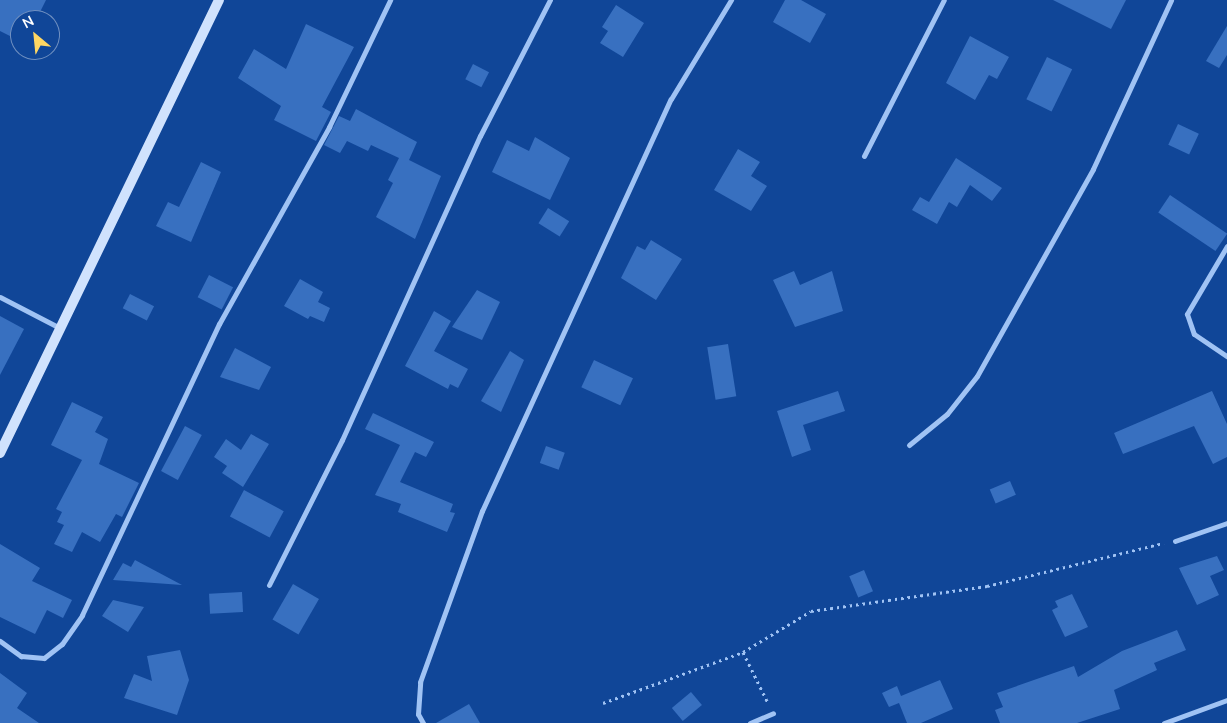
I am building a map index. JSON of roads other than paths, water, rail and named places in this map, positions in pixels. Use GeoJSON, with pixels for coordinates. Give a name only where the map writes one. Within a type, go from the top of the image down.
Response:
{"type":"FeatureCollection","features":[{"type":"Feature","properties":{"kind":"street"},"geometry":{"type":"LineString","coordinates":[[0,453],[219,0]]}},
{"type":"Feature","properties":{"kind":"street"},"geometry":{"type":"LineString","coordinates":[[0,641],[21,656],[44,658],[62,644],[82,616],[219,324],[329,127],[390,0]]}},
{"type":"Feature","properties":{"kind":"street"},"geometry":{"type":"LineString","coordinates":[[269,585],[342,440],[480,136],[550,0]]}},
{"type":"Feature","properties":{"kind":"street"},"geometry":{"type":"LineString","coordinates":[[424,723],[417,701],[420,682],[482,510],[671,99],[731,0]]}},
{"type":"Feature","properties":{"kind":"street"},"geometry":{"type":"LineString","coordinates":[[864,156],[944,0]]}},
{"type":"Feature","properties":{"kind":"street"},"geometry":{"type":"LineString","coordinates":[[909,445],[947,414],[977,376],[1093,170],[1171,0]]}},
{"type":"Feature","properties":{"kind":"street"},"geometry":{"type":"LineString","coordinates":[[1227,246],[1187,314],[1194,334],[1227,356]]}},
{"type":"Feature","properties":{"kind":"street"},"geometry":{"type":"LineString","coordinates":[[0,297],[60,328]]}},
{"type":"Feature","properties":{"kind":"street"},"geometry":{"type":"LineString","coordinates":[[1174,541],[1227,523]]}},
{"type":"Feature","properties":{"kind":"street"},"geometry":{"type":"LineString","coordinates":[[1164,723],[1227,700]]}},
{"type":"Feature","properties":{"kind":"street"},"geometry":{"type":"LineString","coordinates":[[750,723],[773,713]]}}]}
